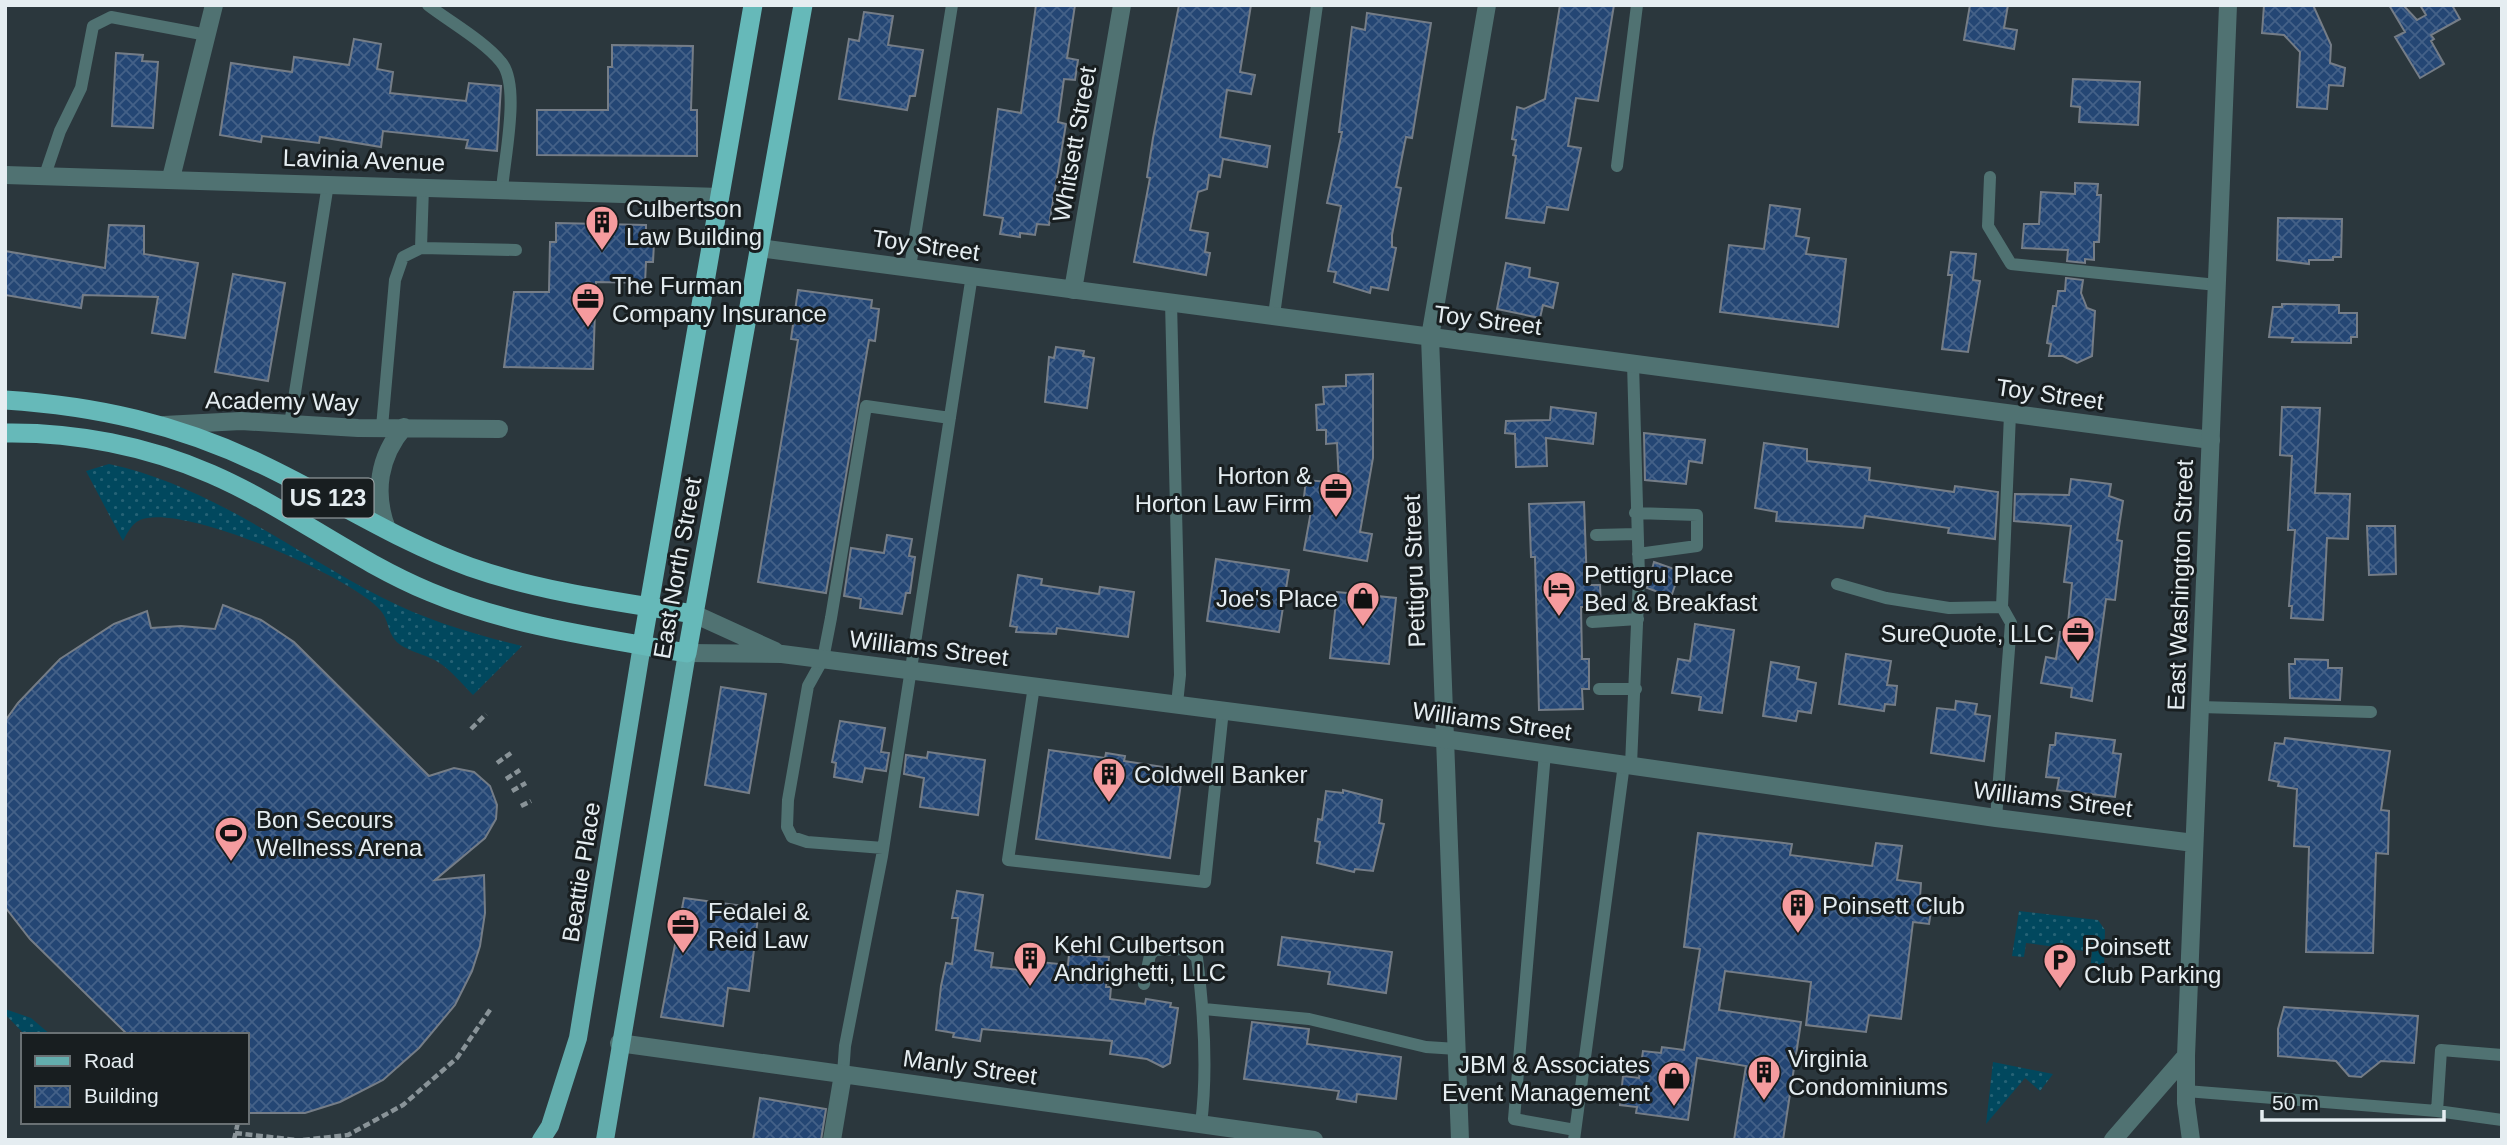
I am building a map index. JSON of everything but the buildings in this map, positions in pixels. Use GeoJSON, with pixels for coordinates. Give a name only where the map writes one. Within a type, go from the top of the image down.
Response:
{"type":"FeatureCollection","features":[{"type":"Feature","properties":{"kind":"highway","name":"East North Street"},"geometry":{"type":"LineString","coordinates":[[648,607],[753,5]]}},
{"type":"Feature","properties":{"kind":"highway","name":"East North Street"},"geometry":{"type":"LineString","coordinates":[[687,653],[803,5]]}},
{"type":"Feature","properties":{"kind":"highway","name":"US 123"},"geometry":{"type":"LineString","coordinates":[[5,400],[76,406],[160,425],[261,464],[387,529],[482,570],[648,607],[694,614]]}},
{"type":"Feature","properties":{"kind":"highway","name":"US 123"},"geometry":{"type":"LineString","coordinates":[[5,433],[75,437],[128,446],[177,461],[245,491],[349,552],[432,593],[536,625],[687,653]]}},
{"type":"Feature","properties":{"kind":"highway","name":"Beattie Place"},"geometry":{"type":"LineString","coordinates":[[642,645],[648,607]]}},
{"type":"Feature","properties":{"kind":"main road","name":"Beattie Place"},"geometry":{"type":"LineString","coordinates":[[547,1135],[582,1016],[642,645]]}},
{"type":"Feature","properties":{"kind":"main road","name":"East North Street"},"geometry":{"type":"LineString","coordinates":[[605,1140],[618,1043],[687,653]]}},
{"type":"Feature","properties":{"kind":"street"},"geometry":{"type":"LineString","coordinates":[[171,178],[214,5]]}},
{"type":"Feature","properties":{"kind":"street","name":"Whitsett Street"},"geometry":{"type":"LineString","coordinates":[[1073,290],[1122,5]]}},
{"type":"Feature","properties":{"kind":"street","name":"Pettigru Street"},"geometry":{"type":"LineString","coordinates":[[1460,1140],[1430,337],[1487,5]]}},
{"type":"Feature","properties":{"kind":"street","name":"East Washington Street"},"geometry":{"type":"LineString","coordinates":[[2192,1140],[2186,1091],[2186,1056],[2228,5]]}},
{"type":"Feature","properties":{"kind":"street","name":"Lavinia Avenue"},"geometry":{"type":"LineString","coordinates":[[5,175],[171,178],[720,197]]}},
{"type":"Feature","properties":{"kind":"street","name":"Toy Street"},"geometry":{"type":"LineString","coordinates":[[759,248],[2211,440]]}},
{"type":"Feature","properties":{"kind":"street","name":"Academy Way"},"geometry":{"type":"LineString","coordinates":[[160,425],[241,421],[499,429]]}},
{"type":"Feature","properties":{"kind":"street"},"geometry":{"type":"LineString","coordinates":[[387,529],[382,517],[379,487],[383,462],[390,443],[404,427]]}},
{"type":"Feature","properties":{"kind":"street","name":"Williams Street"},"geometry":{"type":"LineString","coordinates":[[694,614],[782,654]]}},
{"type":"Feature","properties":{"kind":"street","name":"Williams Street"},"geometry":{"type":"LineString","coordinates":[[687,653],[782,654],[822,659],[1445,739],[1996,818],[2194,843]]}},
{"type":"Feature","properties":{"kind":"street","name":"Manly Street"},"geometry":{"type":"LineString","coordinates":[[618,1043],[1314,1140]]}},
{"type":"Feature","properties":{"kind":"street"},"geometry":{"type":"LineString","coordinates":[[2113,1140],[2186,1056]]}},
{"type":"Feature","properties":{"kind":"street"},"geometry":{"type":"LineString","coordinates":[[832,1140],[843,1074]]}},
{"type":"Feature","properties":{"kind":"lane"},"geometry":{"type":"LineString","coordinates":[[428,5],[502,62],[510,80],[510,110],[502,190]]}},
{"type":"Feature","properties":{"kind":"lane"},"geometry":{"type":"LineString","coordinates":[[910,267],[952,5]]}},
{"type":"Feature","properties":{"kind":"lane"},"geometry":{"type":"LineString","coordinates":[[1274,315],[1317,5]]}},
{"type":"Feature","properties":{"kind":"lane"},"geometry":{"type":"LineString","coordinates":[[1617,166],[1637,5]]}},
{"type":"Feature","properties":{"kind":"lane"},"geometry":{"type":"LineString","coordinates":[[45,176],[60,131],[81,88],[93,26],[111,17],[207,35]]}},
{"type":"Feature","properties":{"kind":"lane"},"geometry":{"type":"LineString","coordinates":[[1990,177],[1988,226],[2011,264],[2217,285]]}},
{"type":"Feature","properties":{"kind":"lane"},"geometry":{"type":"LineString","coordinates":[[290,424],[328,184]]}},
{"type":"Feature","properties":{"kind":"lane"},"geometry":{"type":"LineString","coordinates":[[421,248],[423,187]]}},
{"type":"Feature","properties":{"kind":"lane"},"geometry":{"type":"LineString","coordinates":[[382,427],[395,280],[403,257],[421,248],[516,250]]}},
{"type":"Feature","properties":{"kind":"lane"},"geometry":{"type":"LineString","coordinates":[[843,1074],[845,1046],[883,848],[972,275]]}},
{"type":"Feature","properties":{"kind":"lane"},"geometry":{"type":"LineString","coordinates":[[1171,302],[1180,648],[1177,705]]}},
{"type":"Feature","properties":{"kind":"lane"},"geometry":{"type":"LineString","coordinates":[[1545,753],[1514,1119],[1575,1135],[1636,689],[1638,554],[1633,363]]}},
{"type":"Feature","properties":{"kind":"lane"},"geometry":{"type":"LineString","coordinates":[[883,848],[807,842],[792,837],[787,827],[788,800],[808,685],[822,659],[866,406],[950,418]]}},
{"type":"Feature","properties":{"kind":"lane"},"geometry":{"type":"LineString","coordinates":[[1996,818],[2011,623],[2002,607],[2010,414]]}},
{"type":"Feature","properties":{"kind":"lane"},"geometry":{"type":"LineString","coordinates":[[1635,513],[1697,515],[1697,546],[1638,554]]}},
{"type":"Feature","properties":{"kind":"lane"},"geometry":{"type":"LineString","coordinates":[[1596,535],[1637,534]]}},
{"type":"Feature","properties":{"kind":"lane"},"geometry":{"type":"LineString","coordinates":[[1837,584],[1886,598],[1949,608],[2002,607]]}},
{"type":"Feature","properties":{"kind":"lane"},"geometry":{"type":"LineString","coordinates":[[1592,622],[1638,619]]}},
{"type":"Feature","properties":{"kind":"lane"},"geometry":{"type":"LineString","coordinates":[[1034,686],[1008,860],[1205,882],[1223,710]]}},
{"type":"Feature","properties":{"kind":"lane"},"geometry":{"type":"LineString","coordinates":[[1599,690],[1636,689]]}},
{"type":"Feature","properties":{"kind":"lane"},"geometry":{"type":"LineString","coordinates":[[2200,707],[2371,712]]}},
{"type":"Feature","properties":{"kind":"lane"},"geometry":{"type":"LineString","coordinates":[[1144,984],[1147,963],[1155,950],[1188,949],[1197,958],[1204,1009],[1204,1096],[1201,1124]]}},
{"type":"Feature","properties":{"kind":"lane"},"geometry":{"type":"LineString","coordinates":[[1204,1009],[1309,1019],[1426,1046],[1457,1049]]}},
{"type":"Feature","properties":{"kind":"lane"},"geometry":{"type":"LineString","coordinates":[[2437,1111],[2441,1050],[2502,1055]]}},
{"type":"Feature","properties":{"kind":"lane"},"geometry":{"type":"LineString","coordinates":[[2186,1091],[2437,1111],[2502,1120]]}},
{"type":"Feature","properties":{"kind":"path"},"geometry":{"type":"LineString","coordinates":[[471,729],[486,714]]}},
{"type":"Feature","properties":{"kind":"path"},"geometry":{"type":"LineString","coordinates":[[497,763],[511,753]]}},
{"type":"Feature","properties":{"kind":"path"},"geometry":{"type":"LineString","coordinates":[[506,779],[520,770]]}},
{"type":"Feature","properties":{"kind":"path"},"geometry":{"type":"LineString","coordinates":[[512,791],[526,783]]}},
{"type":"Feature","properties":{"kind":"path"},"geometry":{"type":"LineString","coordinates":[[521,806],[531,802]]}},
{"type":"Feature","properties":{"kind":"path"},"geometry":{"type":"LineString","coordinates":[[303,1140],[348,1135],[403,1105],[457,1058],[492,1007]]}},
{"type":"Feature","properties":{"kind":"path"},"geometry":{"type":"LineString","coordinates":[[234,1140],[238,1124]]}},
{"type":"Feature","properties":{"kind":"path"},"geometry":{"type":"LineString","coordinates":[[236,1133],[296,1140]]}},
{"type":"Feature","properties":{"kind":"shaded area"},"geometry":{"type":"Polygon","coordinates":[[[109,464],[182,487],[216,503],[347,579],[415,613],[485,637],[522,646],[473,695],[443,665],[399,644],[381,611],[364,597],[337,580],[265,546],[227,532],[161,517],[140,520],[130,529],[123,541],[86,471],[109,464]]]}},
{"type":"Feature","properties":{"kind":"shaded area"},"geometry":{"type":"Polygon","coordinates":[[[2019,911],[2098,920],[2105,930],[2104,971],[2090,971],[2092,952],[2026,943],[2024,957],[2012,956],[2019,911]]]}},
{"type":"Feature","properties":{"kind":"shaded area"},"geometry":{"type":"Polygon","coordinates":[[[5,1009],[31,1018],[49,1033],[23,1033],[5,1014],[5,1009]]]}},
{"type":"Feature","properties":{"kind":"shaded area"},"geometry":{"type":"Polygon","coordinates":[[[1993,1062],[2053,1074],[2040,1091],[2025,1078],[1986,1124],[1993,1062]]]}},
{"type":"Feature","properties":{"kind":"place","name":"Culbertson Law Building"},"geometry":{"type":"Point","coordinates":[602,252]}},
{"type":"Feature","properties":{"kind":"place","name":"The Furman Company Insurance"},"geometry":{"type":"Point","coordinates":[588,329]}},
{"type":"Feature","properties":{"kind":"place","name":"Horton & Horton Law Firm"},"geometry":{"type":"Point","coordinates":[1336,519]}},
{"type":"Feature","properties":{"kind":"place","name":"Pettigru Place Bed & Breakfast"},"geometry":{"type":"Point","coordinates":[1559,618]}},
{"type":"Feature","properties":{"kind":"place","name":"Joe's Place"},"geometry":{"type":"Point","coordinates":[1363,628]}},
{"type":"Feature","properties":{"kind":"place","name":"SureQuote, LLC"},"geometry":{"type":"Point","coordinates":[2078,663]}},
{"type":"Feature","properties":{"kind":"place","name":"Coldwell Banker"},"geometry":{"type":"Point","coordinates":[1109,804]}},
{"type":"Feature","properties":{"kind":"place","name":"Bon Secours Wellness Arena"},"geometry":{"type":"Point","coordinates":[231,863]}},
{"type":"Feature","properties":{"kind":"place","name":"Poinsett Club"},"geometry":{"type":"Point","coordinates":[1798,935]}},
{"type":"Feature","properties":{"kind":"place","name":"Fedalei & Reid Law"},"geometry":{"type":"Point","coordinates":[683,955]}},
{"type":"Feature","properties":{"kind":"place","name":"Kehl Culbertson Andrighetti, LLC"},"geometry":{"type":"Point","coordinates":[1030,988]}},
{"type":"Feature","properties":{"kind":"place","name":"Poinsett Club Parking"},"geometry":{"type":"Point","coordinates":[2060,990]}},
{"type":"Feature","properties":{"kind":"place","name":"Virginia Condominiums"},"geometry":{"type":"Point","coordinates":[1764,1102]}},
{"type":"Feature","properties":{"kind":"place","name":"JBM & Associates Event Management"},"geometry":{"type":"Point","coordinates":[1674,1108]}}]}
